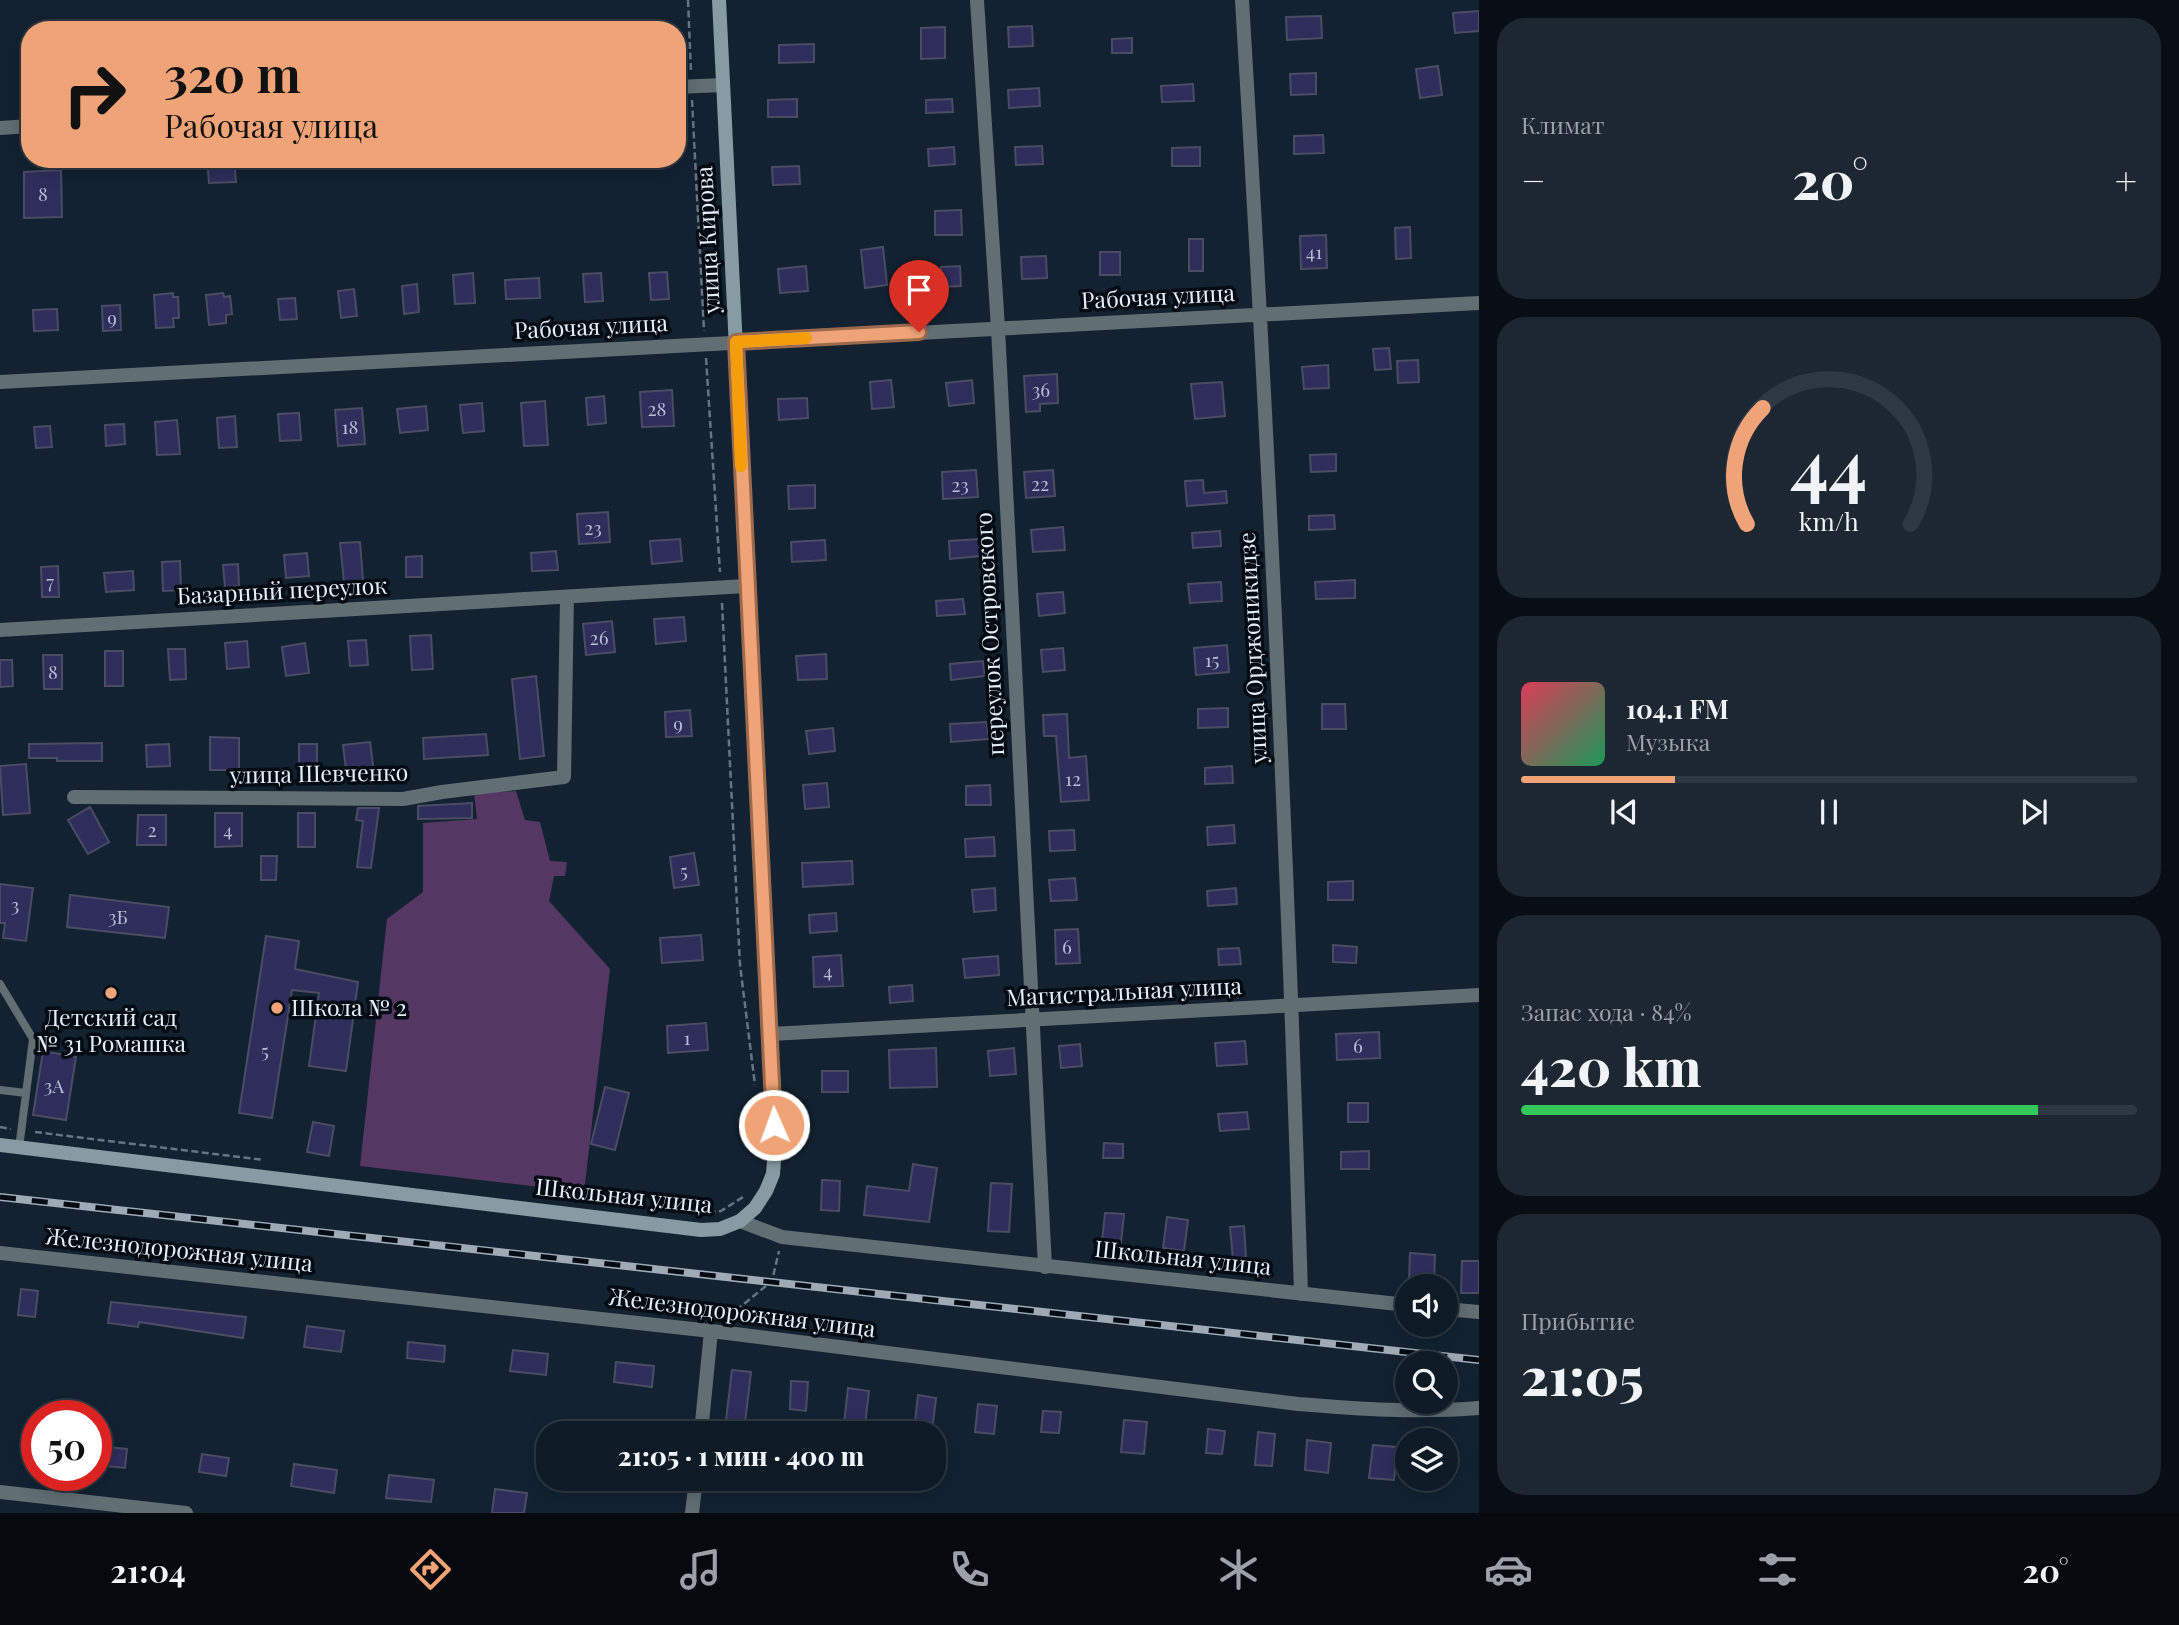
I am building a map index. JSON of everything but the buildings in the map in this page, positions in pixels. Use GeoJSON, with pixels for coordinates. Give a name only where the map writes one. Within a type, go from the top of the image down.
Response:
{"type":"FeatureCollection","features":[{"type":"Feature","properties":{"kind":"main road","name":"улица Кирова"},"geometry":{"type":"LineString","coordinates":[[719,0],[775,1148],[773,1174],[766,1191],[755,1208],[740,1221]]}},
{"type":"Feature","properties":{"kind":"main road","name":"Школьная улица"},"geometry":{"type":"LineString","coordinates":[[0,1145],[701,1230],[720,1229],[740,1221]]}},
{"type":"Feature","properties":{"kind":"street","name":"переулок Островского"},"geometry":{"type":"LineString","coordinates":[[977,0],[998,328],[1045,1267]]}},
{"type":"Feature","properties":{"kind":"street","name":"улица Орджоникидзе"},"geometry":{"type":"LineString","coordinates":[[1242,0],[1261,315],[1293,1006],[1301,1294]]}},
{"type":"Feature","properties":{"kind":"street"},"geometry":{"type":"LineString","coordinates":[[686,87],[723,85]]}},
{"type":"Feature","properties":{"kind":"street"},"geometry":{"type":"LineString","coordinates":[[0,128],[21,127]]}},
{"type":"Feature","properties":{"kind":"street","name":"Рабочая улица"},"geometry":{"type":"LineString","coordinates":[[0,382],[1479,303]]}},
{"type":"Feature","properties":{"kind":"street","name":"Базарный переулок"},"geometry":{"type":"LineString","coordinates":[[0,630],[746,586]]}},
{"type":"Feature","properties":{"kind":"street","name":"улица Шевченко"},"geometry":{"type":"LineString","coordinates":[[74,797],[403,800],[442,792],[564,777],[567,597]]}},
{"type":"Feature","properties":{"kind":"street","name":"Магистральная улица"},"geometry":{"type":"LineString","coordinates":[[771,1034],[1479,995]]}},
{"type":"Feature","properties":{"kind":"street","name":"Школьная улица"},"geometry":{"type":"LineString","coordinates":[[740,1221],[782,1237],[1395,1304]]}},
{"type":"Feature","properties":{"kind":"street","name":"Железнодорожная улица"},"geometry":{"type":"LineString","coordinates":[[0,1253],[711,1331],[1298,1404],[1373,1410],[1444,1411],[1479,1408]]}},
{"type":"Feature","properties":{"kind":"street"},"geometry":{"type":"LineString","coordinates":[[1458,1310],[1479,1312]]}},
{"type":"Feature","properties":{"kind":"street"},"geometry":{"type":"LineString","coordinates":[[702,1421],[711,1331]]}},
{"type":"Feature","properties":{"kind":"street"},"geometry":{"type":"LineString","coordinates":[[692,1513],[695,1491]]}},
{"type":"Feature","properties":{"kind":"street"},"geometry":{"type":"LineString","coordinates":[[0,1492],[186,1513]]}},
{"type":"Feature","properties":{"kind":"lane"},"geometry":{"type":"LineString","coordinates":[[0,984],[33,1039],[19,1148]]}},
{"type":"Feature","properties":{"kind":"lane"},"geometry":{"type":"LineString","coordinates":[[0,1090],[26,1093]]}},
{"type":"Feature","properties":{"kind":"path"},"geometry":{"type":"LineString","coordinates":[[686,44],[688,0]]}},
{"type":"Feature","properties":{"kind":"path"},"geometry":{"type":"LineString","coordinates":[[686,111],[721,587],[740,965],[757,1095]]}},
{"type":"Feature","properties":{"kind":"path"},"geometry":{"type":"LineString","coordinates":[[0,1127],[13,1129]]}},
{"type":"Feature","properties":{"kind":"path"},"geometry":{"type":"LineString","coordinates":[[26,1130],[272,1161]]}},
{"type":"Feature","properties":{"kind":"path"},"geometry":{"type":"LineString","coordinates":[[695,1214],[721,1211],[746,1195]]}},
{"type":"Feature","properties":{"kind":"path"},"geometry":{"type":"LineString","coordinates":[[711,1331],[772,1281],[782,1237]]}},
{"type":"Feature","properties":{"kind":"shaded area"},"geometry":{"type":"Polygon","coordinates":[[[516,791],[525,820],[540,822],[550,861],[567,862],[565,876],[554,876],[549,901],[610,969],[584,1192],[360,1166],[387,919],[423,892],[423,823],[477,819],[474,793],[516,791]]]}},
{"type":"Feature","properties":{"kind":"railway"},"geometry":{"type":"LineString","coordinates":[[0,1197],[1479,1360]]}},
{"type":"Feature","properties":{"kind":"slow traffic"},"geometry":{"type":"LineString","coordinates":[[741,466],[736,342],[806,338]]}},
{"type":"Feature","properties":{"kind":"place","name":"Детский сад № 31 Ромашка"},"geometry":{"type":"Point","coordinates":[111,993]}},
{"type":"Feature","properties":{"kind":"place","name":"Школа № 2"},"geometry":{"type":"Point","coordinates":[277,1008]}},
{"type":"Feature","properties":{"kind":"route"},"geometry":{"type":"LineString","coordinates":[[774,1125],[736,342],[919,332]]}}]}
